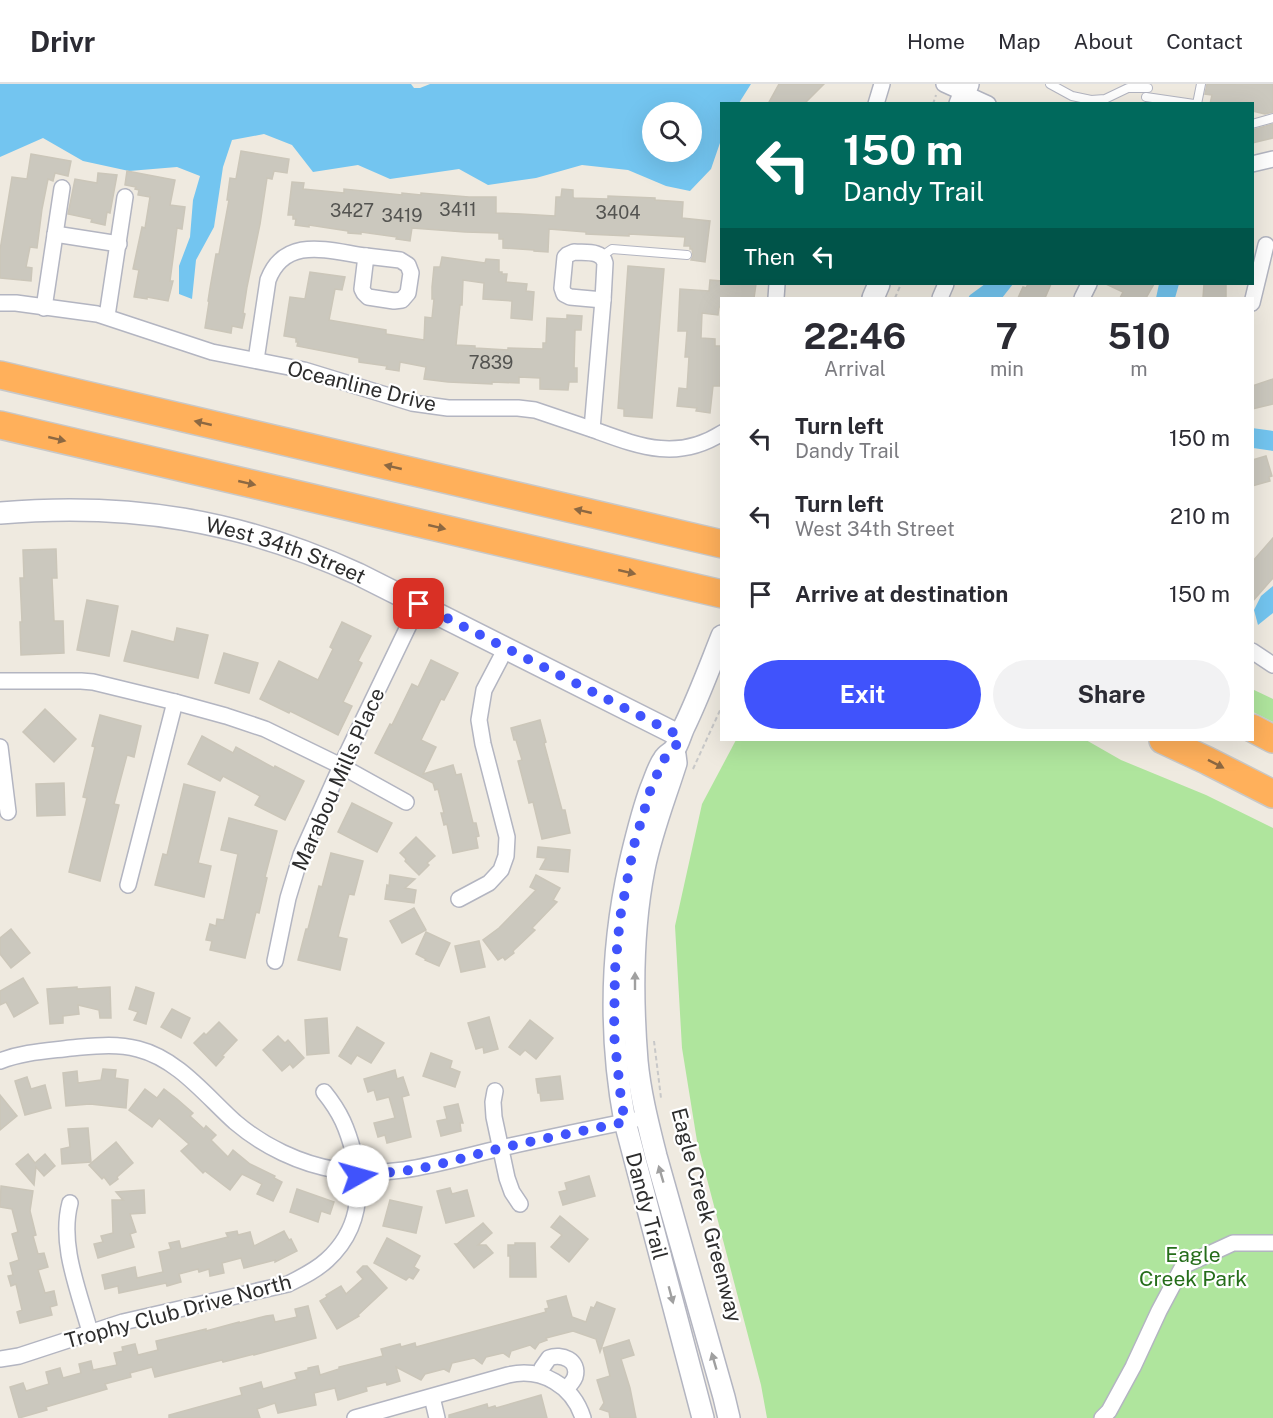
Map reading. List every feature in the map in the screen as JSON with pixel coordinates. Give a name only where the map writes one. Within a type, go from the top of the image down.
[{"type":"highway","points":[[0,375],[720,544]]},
{"type":"highway","points":[[0,425],[720,594]]},
{"type":"highway","points":[[1254,729],[1273,739]]},
{"type":"highway","points":[[1165,741],[1208,760],[1273,794]]},
{"type":"main road","name":"West 34th Street","points":[[0,513],[39,509],[90,509],[140,513],[196,521],[252,534],[311,554],[352,571],[506,648],[677,743]]},
{"type":"main road","name":"Dandy Trail","points":[[704,1418],[625,1122],[617,1069],[614,1022],[615,970],[620,918],[632,855],[645,806],[664,759],[677,743],[694,706],[720,641]]},
{"type":"main road","name":"Dandy Trail","points":[[677,743],[676,763],[644,867],[640,896],[636,940],[637,1061],[646,1118],[729,1418]]},
{"type":"street","points":[[877,102],[882,84]]},
{"type":"street","points":[[944,84],[984,102]]},
{"type":"street","points":[[1254,164],[1273,159]]},
{"type":"street","points":[[44,308],[62,188]]},
{"type":"street","points":[[107,316],[125,197]]},
{"type":"street","points":[[55,234],[118,244]]},
{"type":"street","points":[[1253,297],[1264,245]]},
{"type":"street","points":[[256,360],[268,280],[281,259],[297,250],[309,249],[366,256]]},
{"type":"street","points":[[591,429],[603,300],[605,263],[599,254],[574,252],[567,255],[562,288],[564,294],[603,300]]},
{"type":"street","name":"Oceanline Drive","points":[[0,303],[16,303],[107,316],[204,350],[304,370],[412,403],[448,408],[535,410],[648,448],[689,447],[720,434]]},
{"type":"street","name":"Marabou Mills Place","points":[[275,961],[288,898],[301,855],[340,766],[419,604]]},
{"type":"street","points":[[459,898],[489,884],[501,870],[506,856],[507,837],[483,744],[480,708],[484,690],[506,648]]},
{"type":"street","points":[[1254,652],[1273,665]]},
{"type":"street","points":[[0,681],[81,681],[176,702],[226,716],[265,729],[406,802]]},
{"type":"street","points":[[128,885],[176,702]]},
{"type":"street","points":[[0,747],[8,812]]},
{"type":"street","points":[[0,1061],[27,1053],[101,1045],[124,1046],[141,1050],[168,1062],[237,1123],[260,1140],[304,1162],[335,1170],[373,1173],[410,1170],[501,1148],[646,1118]]},
{"type":"street","points":[[495,1091],[494,1111],[501,1148],[509,1184],[520,1204]]},
{"type":"street","name":"Trophy Club Drive North","points":[[0,1359],[19,1356],[123,1322],[288,1284],[306,1276],[329,1258],[337,1250],[349,1230],[355,1214],[359,1191],[358,1172],[349,1134],[335,1105],[324,1092]]},
{"type":"street","points":[[70,1203],[66,1224],[67,1244],[90,1332]]},
{"type":"street","points":[[1102,1418],[1109,1411],[1133,1366],[1183,1266],[1233,1243],[1273,1243]]},
{"type":"street","points":[[547,1377],[542,1368],[549,1358],[560,1355],[567,1358],[572,1363],[575,1374],[566,1389]]},
{"type":"street","points":[[355,1418],[516,1373],[547,1377],[561,1385],[577,1404],[583,1418]]},
{"type":"street","points":[[432,1397],[437,1418]]},
{"type":"lane","points":[[1050,84],[1072,96],[1091,100],[1105,99],[1128,88],[1148,86],[1145,100],[1170,102]]},
{"type":"lane","points":[[1196,102],[1201,84]]},
{"type":"lane","points":[[1254,123],[1273,118]]},
{"type":"lane","points":[[602,256],[612,249],[687,255]]},
{"type":"path","points":[[693,769],[720,710]]},
{"type":"path","name":"Eagle Creek Greenway","points":[[653,1034],[661,1099]]},
{"type":"green space","points":[[1254,690],[1273,699],[1273,722],[1254,712]]},
{"type":"green space","name":"Eagle Creek Park","points":[[735,741],[1088,741],[1121,760],[1206,795],[1273,828],[1273,1418],[767,1418],[761,1385],[697,1141],[682,1048],[675,926],[702,804]]},
{"type":"water","points":[[0,84],[411,84],[414,88],[420,88],[430,84],[751,84],[740,102],[720,102],[720,143],[711,169],[690,191],[666,186],[628,170],[582,165],[536,178],[488,185],[459,169],[390,179],[358,165],[313,172],[292,145],[264,134],[232,140],[223,167],[214,227],[196,260],[192,299],[179,294],[179,266],[190,237],[193,200],[200,176],[177,167],[129,171],[83,161],[43,138],[0,157]]},
{"type":"water","points":[[984,285],[1012,285],[1003,297],[969,297]]},
{"type":"water","points":[[1159,285],[1179,285],[1175,297],[1156,297]]},
{"type":"water","points":[[1254,428],[1273,431],[1273,451],[1254,448]]},
{"type":"water","points":[[1273,586],[1273,613],[1258,625],[1254,610],[1261,596]]},
{"type":"building","points":[[779,84],[824,84],[806,102],[769,102]]},
{"type":"building","points":[[1207,84],[1273,84],[1273,112],[1265,114],[1254,111],[1254,102],[1210,102],[1212,95],[1205,94]]},
{"type":"building","points":[[1273,124],[1273,138],[1254,143],[1254,129]]},
{"type":"building","points":[[241,151],[289,159],[287,173],[274,171],[272,179],[267,178],[247,287],[242,328],[232,326],[231,333],[205,328],[216,254],[219,254],[229,200],[227,200],[230,178],[236,179]]},
{"type":"building","points":[[31,154],[71,161],[68,176],[55,173],[53,181],[48,179],[37,248],[30,247],[26,267],[32,268],[31,281],[0,278],[0,250],[12,177],[27,179]]},
{"type":"building","points":[[127,171],[175,180],[170,205],[185,207],[182,229],[177,228],[170,281],[173,281],[168,301],[134,297],[139,270],[133,269],[142,227],[145,228],[150,197],[138,195],[139,190],[135,189],[136,187],[125,185]]},
{"type":"building","points":[[98,173],[117,175],[110,213],[107,212],[105,225],[91,222],[92,219],[68,214],[75,179],[97,183]]},
{"type":"building","points":[[292,182],[304,183],[303,189],[344,193],[344,189],[402,195],[402,193],[421,195],[421,193],[496,197],[496,213],[555,216],[556,197],[561,197],[562,189],[573,190],[574,198],[608,199],[608,196],[683,202],[682,218],[710,221],[705,262],[691,260],[692,249],[690,246],[684,246],[685,237],[586,234],[586,232],[549,229],[548,252],[503,248],[503,239],[499,239],[499,233],[412,228],[410,241],[396,239],[397,237],[295,225],[296,219],[293,219],[293,215],[288,215]]},
{"type":"building","points":[[442,257],[485,263],[486,259],[499,260],[499,272],[507,274],[506,282],[527,284],[526,291],[534,292],[532,320],[511,318],[512,301],[483,299],[484,283],[463,280],[456,345],[508,350],[508,348],[543,349],[543,343],[546,343],[547,318],[567,319],[567,315],[582,316],[581,330],[575,330],[574,368],[577,368],[577,382],[569,382],[568,390],[540,389],[540,378],[519,377],[519,383],[492,382],[492,384],[424,379],[426,367],[400,362],[399,371],[386,369],[387,366],[359,362],[359,358],[297,346],[296,338],[284,336],[290,297],[305,299],[310,272],[345,277],[342,290],[335,289],[329,320],[386,330],[386,334],[424,340],[425,317],[432,318],[434,267],[440,267]]},
{"type":"building","points":[[628,266],[664,269],[652,418],[624,416],[624,409],[618,408]]},
{"type":"building","points":[[710,280],[720,281],[720,285],[756,285],[754,297],[720,297],[718,315],[702,313],[701,338],[715,339],[715,346],[720,346],[720,386],[713,386],[710,413],[696,411],[697,408],[677,406],[679,388],[687,389],[689,357],[685,357],[687,331],[678,331],[680,289],[709,291]]},
{"type":"building","points":[[1028,285],[1051,285],[1045,297],[1018,297],[1023,287],[1026,288]]},
{"type":"building","points":[[1108,285],[1153,285],[1147,297],[1120,297],[1123,292]]},
{"type":"building","points":[[1204,285],[1226,285],[1226,297],[1203,297]]},
{"type":"building","points":[[1273,379],[1273,404],[1254,409],[1254,385]]},
{"type":"building","points":[[1266,456],[1272,476],[1269,477],[1270,481],[1254,485],[1254,459]]},
{"type":"building","points":[[1273,538],[1273,578],[1254,600],[1254,560]]},
{"type":"building","points":[[56,549],[57,578],[52,578],[54,621],[63,621],[64,653],[21,655],[20,578],[24,578],[23,550]]},
{"type":"building","points":[[87,600],[118,606],[109,656],[77,650]]},
{"type":"building","points":[[342,622],[371,636],[358,661],[362,663],[343,702],[352,706],[338,735],[260,699],[279,661],[318,680],[333,649],[330,647]]},
{"type":"building","points":[[177,628],[208,635],[198,678],[124,661],[132,631],[174,642]]},
{"type":"building","points":[[224,653],[258,663],[249,693],[215,683]]},
{"type":"building","points":[[431,660],[458,673],[444,700],[441,699],[421,740],[436,747],[423,774],[453,765],[456,775],[461,774],[473,823],[476,823],[479,836],[476,837],[478,848],[453,853],[447,824],[444,825],[441,813],[444,813],[438,789],[435,790],[433,783],[375,753],[412,684],[418,687]]},
{"type":"building","points":[[45,709],[76,739],[54,762],[23,732]]},
{"type":"building","points":[[100,715],[141,726],[134,757],[127,755],[114,804],[119,805],[100,881],[69,872],[87,798],[83,797]]},
{"type":"building","points":[[540,720],[546,742],[544,743],[570,833],[542,839],[533,802],[529,803],[518,761],[522,760],[511,728]]},
{"type":"building","points":[[202,736],[233,753],[236,747],[304,781],[285,820],[255,805],[260,796],[223,776],[220,781],[188,764]]},
{"type":"building","points":[[64,783],[65,815],[37,816],[36,784]]},
{"type":"building","points":[[184,784],[215,792],[198,863],[211,866],[204,897],[155,885],[163,854],[167,855]]},
{"type":"building","points":[[352,803],[392,823],[377,852],[338,832]]},
{"type":"building","points":[[229,818],[277,831],[265,877],[267,878],[259,913],[256,912],[245,958],[210,950],[212,941],[206,940],[210,924],[216,926],[217,919],[224,920],[238,854],[221,850]]},
{"type":"building","points":[[416,837],[435,856],[419,875],[400,853]]},
{"type":"building","points":[[538,847],[570,850],[568,872],[540,869],[546,858],[537,857]]},
{"type":"building","points":[[331,853],[363,861],[354,895],[349,894],[338,937],[347,939],[340,970],[298,960]]},
{"type":"building","points":[[390,875],[415,879],[405,888],[416,890],[414,903],[385,899]]},
{"type":"building","points":[[536,875],[560,888],[553,900],[557,902],[532,928],[535,930],[513,951],[514,953],[505,960],[503,957],[498,960],[483,940],[499,928],[536,890],[530,887]]},
{"type":"building","points":[[414,908],[426,930],[402,943],[390,921]]},
{"type":"building","points":[[11,929],[30,953],[11,968],[0,954],[0,938]]},
{"type":"building","points":[[426,932],[450,943],[439,966],[416,954]]},
{"type":"building","points":[[479,941],[485,967],[461,972],[455,946]]},
{"type":"building","points":[[23,978],[38,1003],[14,1017],[6,1002],[0,1005],[0,991]]},
{"type":"building","points":[[77,987],[77,989],[110,987],[111,1018],[100,1018],[99,1010],[78,1005],[79,1014],[63,1016],[63,1023],[50,1024],[47,989]]},
{"type":"building","points":[[136,987],[154,993],[146,1024],[134,1020],[138,1012],[129,1009]]},
{"type":"building","points":[[172,1009],[190,1018],[181,1038],[161,1027]]},
{"type":"building","points":[[489,1017],[498,1049],[484,1053],[483,1047],[476,1049],[468,1023]]},
{"type":"building","points":[[327,1018],[329,1053],[307,1055],[305,1020]]},
{"type":"building","points":[[530,1020],[553,1038],[536,1059],[525,1050],[520,1055],[509,1047]]},
{"type":"building","points":[[219,1022],[237,1040],[216,1066],[194,1043]]},
{"type":"building","points":[[357,1027],[384,1043],[371,1063],[357,1055],[351,1064],[339,1056]]},
{"type":"building","points":[[278,1036],[285,1043],[288,1040],[304,1058],[293,1068],[290,1064],[282,1071],[263,1050]]},
{"type":"building","points":[[431,1053],[452,1061],[450,1068],[460,1072],[455,1087],[423,1076]]},
{"type":"building","points":[[103,1069],[116,1070],[115,1078],[128,1080],[126,1108],[90,1104],[66,1106],[63,1073],[77,1071],[78,1083],[101,1080]]},
{"type":"building","points":[[395,1070],[397,1079],[403,1077],[409,1095],[402,1097],[411,1137],[387,1143],[385,1135],[378,1137],[374,1123],[395,1118],[389,1097],[377,1100],[374,1090],[368,1092],[364,1079]]},
{"type":"building","points":[[560,1076],[563,1099],[541,1101],[536,1079]]},
{"type":"building","points":[[27,1077],[31,1089],[45,1085],[51,1108],[25,1115],[15,1081]]},
{"type":"building","points":[[145,1089],[157,1098],[164,1089],[193,1113],[190,1116],[204,1129],[206,1126],[216,1135],[211,1140],[228,1157],[233,1150],[250,1164],[282,1182],[273,1201],[257,1194],[262,1184],[242,1174],[230,1190],[205,1171],[203,1173],[181,1151],[189,1144],[159,1118],[152,1127],[129,1110]]},
{"type":"building","points":[[0,1095],[17,1116],[0,1130]]},
{"type":"building","points":[[458,1104],[463,1123],[460,1123],[461,1131],[441,1136],[437,1121],[447,1119],[444,1107]]},
{"type":"building","points":[[88,1128],[91,1162],[62,1164],[61,1149],[70,1147],[68,1129]]},
{"type":"building","points":[[116,1142],[133,1163],[110,1185],[89,1165]]},
{"type":"building","points":[[28,1154],[35,1163],[45,1154],[55,1166],[44,1176],[36,1167],[34,1185],[16,1164]]},
{"type":"building","points":[[589,1176],[595,1196],[563,1205],[559,1192],[567,1190],[565,1183]]},
{"type":"building","points":[[1,1186],[33,1191],[30,1211],[36,1235],[33,1236],[38,1254],[44,1253],[48,1267],[38,1270],[45,1293],[54,1291],[57,1305],[50,1307],[52,1315],[20,1323],[17,1312],[22,1310],[16,1284],[11,1286],[8,1276],[13,1275],[10,1263],[19,1260],[12,1234],[18,1232],[12,1209],[0,1207]]},
{"type":"building","points":[[450,1188],[452,1194],[467,1190],[474,1216],[446,1223],[437,1191]]},
{"type":"building","points":[[297,1189],[334,1202],[330,1214],[321,1211],[318,1222],[290,1212]]},
{"type":"building","points":[[144,1190],[145,1213],[130,1214],[136,1232],[130,1234],[134,1247],[98,1258],[94,1244],[103,1242],[101,1236],[113,1233],[112,1200],[123,1200],[116,1192]]},
{"type":"building","points":[[390,1200],[422,1207],[416,1233],[383,1226]]},
{"type":"building","points":[[560,1216],[588,1239],[569,1262],[551,1247],[562,1235],[551,1227]]},
{"type":"building","points":[[483,1223],[492,1233],[478,1245],[486,1245],[493,1253],[474,1268],[455,1244]]},
{"type":"building","points":[[237,1231],[238,1235],[250,1232],[254,1246],[284,1231],[297,1251],[275,1262],[275,1260],[244,1268],[241,1258],[222,1263],[224,1273],[210,1276],[209,1269],[199,1272],[198,1269],[179,1274],[181,1282],[167,1286],[166,1283],[119,1293],[118,1286],[105,1289],[102,1275],[135,1267],[137,1278],[163,1272],[159,1252],[171,1249],[169,1243],[179,1241],[181,1249],[228,1237],[226,1233]]},
{"type":"building","points":[[387,1238],[420,1256],[414,1267],[419,1270],[413,1279],[409,1277],[406,1280],[374,1263]]},
{"type":"building","points":[[515,1243],[535,1243],[536,1277],[510,1277],[508,1245],[515,1245]]},
{"type":"building","points":[[363,1266],[367,1266],[387,1288],[359,1316],[337,1329],[320,1301],[341,1286],[346,1294],[363,1279],[357,1272]]},
{"type":"building","points":[[566,1296],[572,1317],[586,1322],[591,1307],[594,1308],[597,1302],[615,1309],[600,1352],[596,1339],[573,1331],[546,1338],[547,1340],[539,1343],[535,1349],[530,1345],[511,1351],[509,1357],[503,1353],[486,1357],[482,1364],[474,1358],[452,1363],[449,1372],[444,1369],[425,1374],[421,1380],[396,1367],[400,1381],[366,1387],[367,1391],[338,1400],[335,1388],[314,1393],[316,1405],[278,1413],[275,1403],[257,1409],[260,1418],[169,1418],[169,1415],[242,1395],[240,1388],[261,1382],[263,1389],[297,1379],[295,1373],[308,1370],[308,1368],[318,1366],[320,1375],[339,1369],[339,1367],[383,1356],[381,1349],[415,1343],[416,1347],[546,1312],[545,1309],[549,1308],[547,1301]]},
{"type":"building","points":[[308,1306],[316,1338],[254,1355],[223,1362],[222,1360],[155,1377],[152,1367],[130,1373],[131,1377],[105,1384],[107,1389],[46,1407],[47,1410],[19,1418],[10,1387],[23,1383],[26,1391],[49,1384],[46,1372],[60,1368],[63,1378],[81,1373],[79,1364],[91,1361],[93,1370],[117,1365],[114,1353],[123,1351],[122,1347],[135,1344],[138,1355],[158,1350],[156,1341],[266,1316],[273,1315],[275,1322],[297,1317],[295,1309]]},
{"type":"building","points":[[629,1340],[634,1355],[621,1359],[636,1418],[610,1418],[609,1412],[600,1409],[604,1403],[597,1380],[610,1376],[603,1348]]},
{"type":"building","points":[[541,1395],[547,1418],[449,1418],[449,1415],[487,1404],[488,1408],[495,1406],[496,1408]]},
{"type":"route","points":[[358,1176],[358,1172],[410,1170],[625,1122],[614,1034],[615,970],[620,918],[642,815],[664,759],[674,750],[680,736],[419,604]]}]
